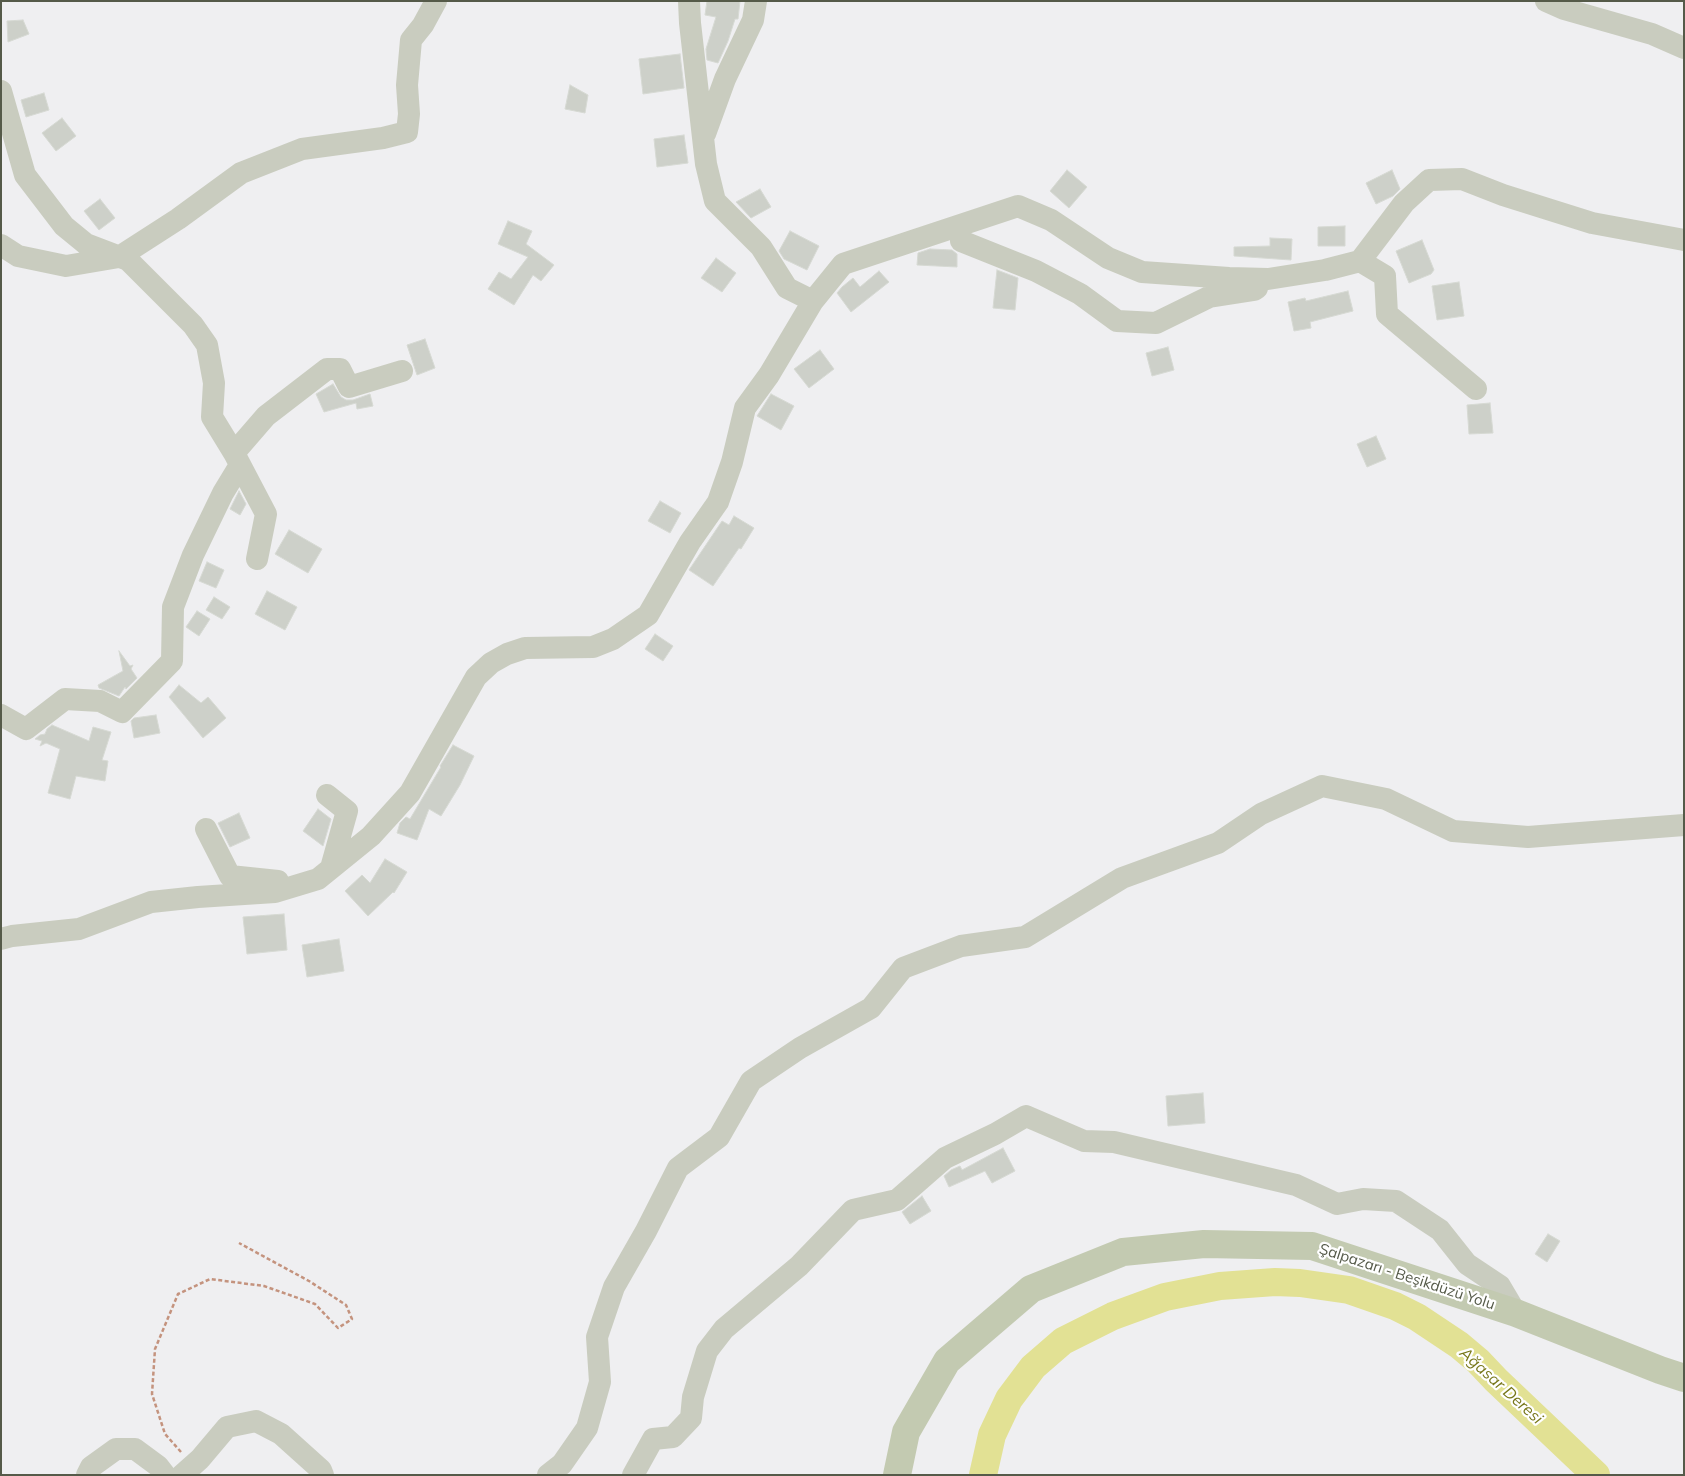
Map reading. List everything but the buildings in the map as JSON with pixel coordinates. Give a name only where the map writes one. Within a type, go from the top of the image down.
[{"type":"main road","name":"Şalpazarı - Beşikdüzü Yolu","points":[[897,1475],[906,1432],[947,1361],[1031,1289],[1123,1252],[1204,1244],[1312,1246],[1516,1313],[1684,1378]]},
{"type":"street","points":[[1,245],[18,256],[66,266],[119,257],[178,219],[241,173],[302,149],[383,138],[407,132],[407,85],[411,40],[423,25],[436,1]]},
{"type":"street","points":[[689,1],[706,164],[715,201],[761,247],[787,288],[812,301]]},
{"type":"street","points":[[703,140],[726,79],[753,20],[756,1]]},
{"type":"street","points":[[1546,1],[1564,9],[1652,34],[1684,48]]},
{"type":"street","points":[[1,90],[25,175],[64,226],[86,244],[128,260],[186,318],[207,345],[214,383],[212,417],[266,514],[257,559]]},
{"type":"street","points":[[1,939],[12,936],[79,929],[151,902],[275,892],[318,879],[371,836],[410,793],[476,677],[491,663],[507,654],[525,648],[593,647],[613,639],[648,615],[690,542],[718,502],[732,462],[745,408],[769,375],[812,301],[843,264],[1018,206],[1051,220],[1108,258],[1142,272],[1268,279],[1325,270],[1360,260],[1404,203],[1429,180],[1462,179],[1592,224],[1684,240]]},
{"type":"street","points":[[961,240],[1036,271],[1080,294],[1118,321],[1156,323],[1209,297],[1254,290],[1268,279]]},
{"type":"street","points":[[1360,260],[1385,276],[1387,314],[1476,389]]},
{"type":"street","points":[[1,715],[26,729],[65,700],[100,701],[122,712],[172,661],[173,607],[193,555],[237,459],[266,416],[327,369],[340,369],[349,387],[402,371]]},
{"type":"street","points":[[548,1475],[562,1464],[586,1428],[600,1382],[596,1337],[614,1287],[646,1231],[678,1168],[719,1137],[751,1082],[800,1048],[871,1008],[903,968],[961,946],[1025,937],[1122,878],[1218,843],[1261,814],[1322,786],[1386,799],[1453,831],[1528,837],[1684,825]]},
{"type":"street","points":[[327,795],[348,811],[331,868]]},
{"type":"street","points":[[206,829],[230,876],[301,884]]},
{"type":"street","points":[[633,1475],[653,1439],[673,1437],[691,1418],[693,1396],[707,1351],[724,1329],[799,1266],[853,1210],[897,1200],[945,1158],[995,1134],[1026,1116],[1084,1141],[1114,1142],[1296,1185],[1337,1204],[1363,1199],[1396,1201],[1440,1230],[1467,1264],[1500,1286],[1516,1313]]},
{"type":"street","points":[[190,1468],[227,1427],[256,1421],[281,1434],[323,1475]]},
{"type":"street","points":[[87,1475],[91,1467],[116,1449],[135,1449],[158,1466],[165,1475]]},
{"type":"path","points":[[190,1468],[183,1454],[166,1434],[152,1394],[156,1349],[178,1294],[210,1279],[264,1286],[315,1304],[338,1328],[352,1319],[346,1305],[309,1281],[240,1243]]},
{"type":"waterway","name":"Ağasar Deresi","points":[[983,1475],[992,1435],[1009,1399],[1033,1367],[1063,1341],[1113,1316],[1165,1297],[1220,1286],[1275,1282],[1300,1283],[1349,1290],[1395,1306],[1417,1317],[1459,1345],[1478,1361],[1596,1475]]}]
